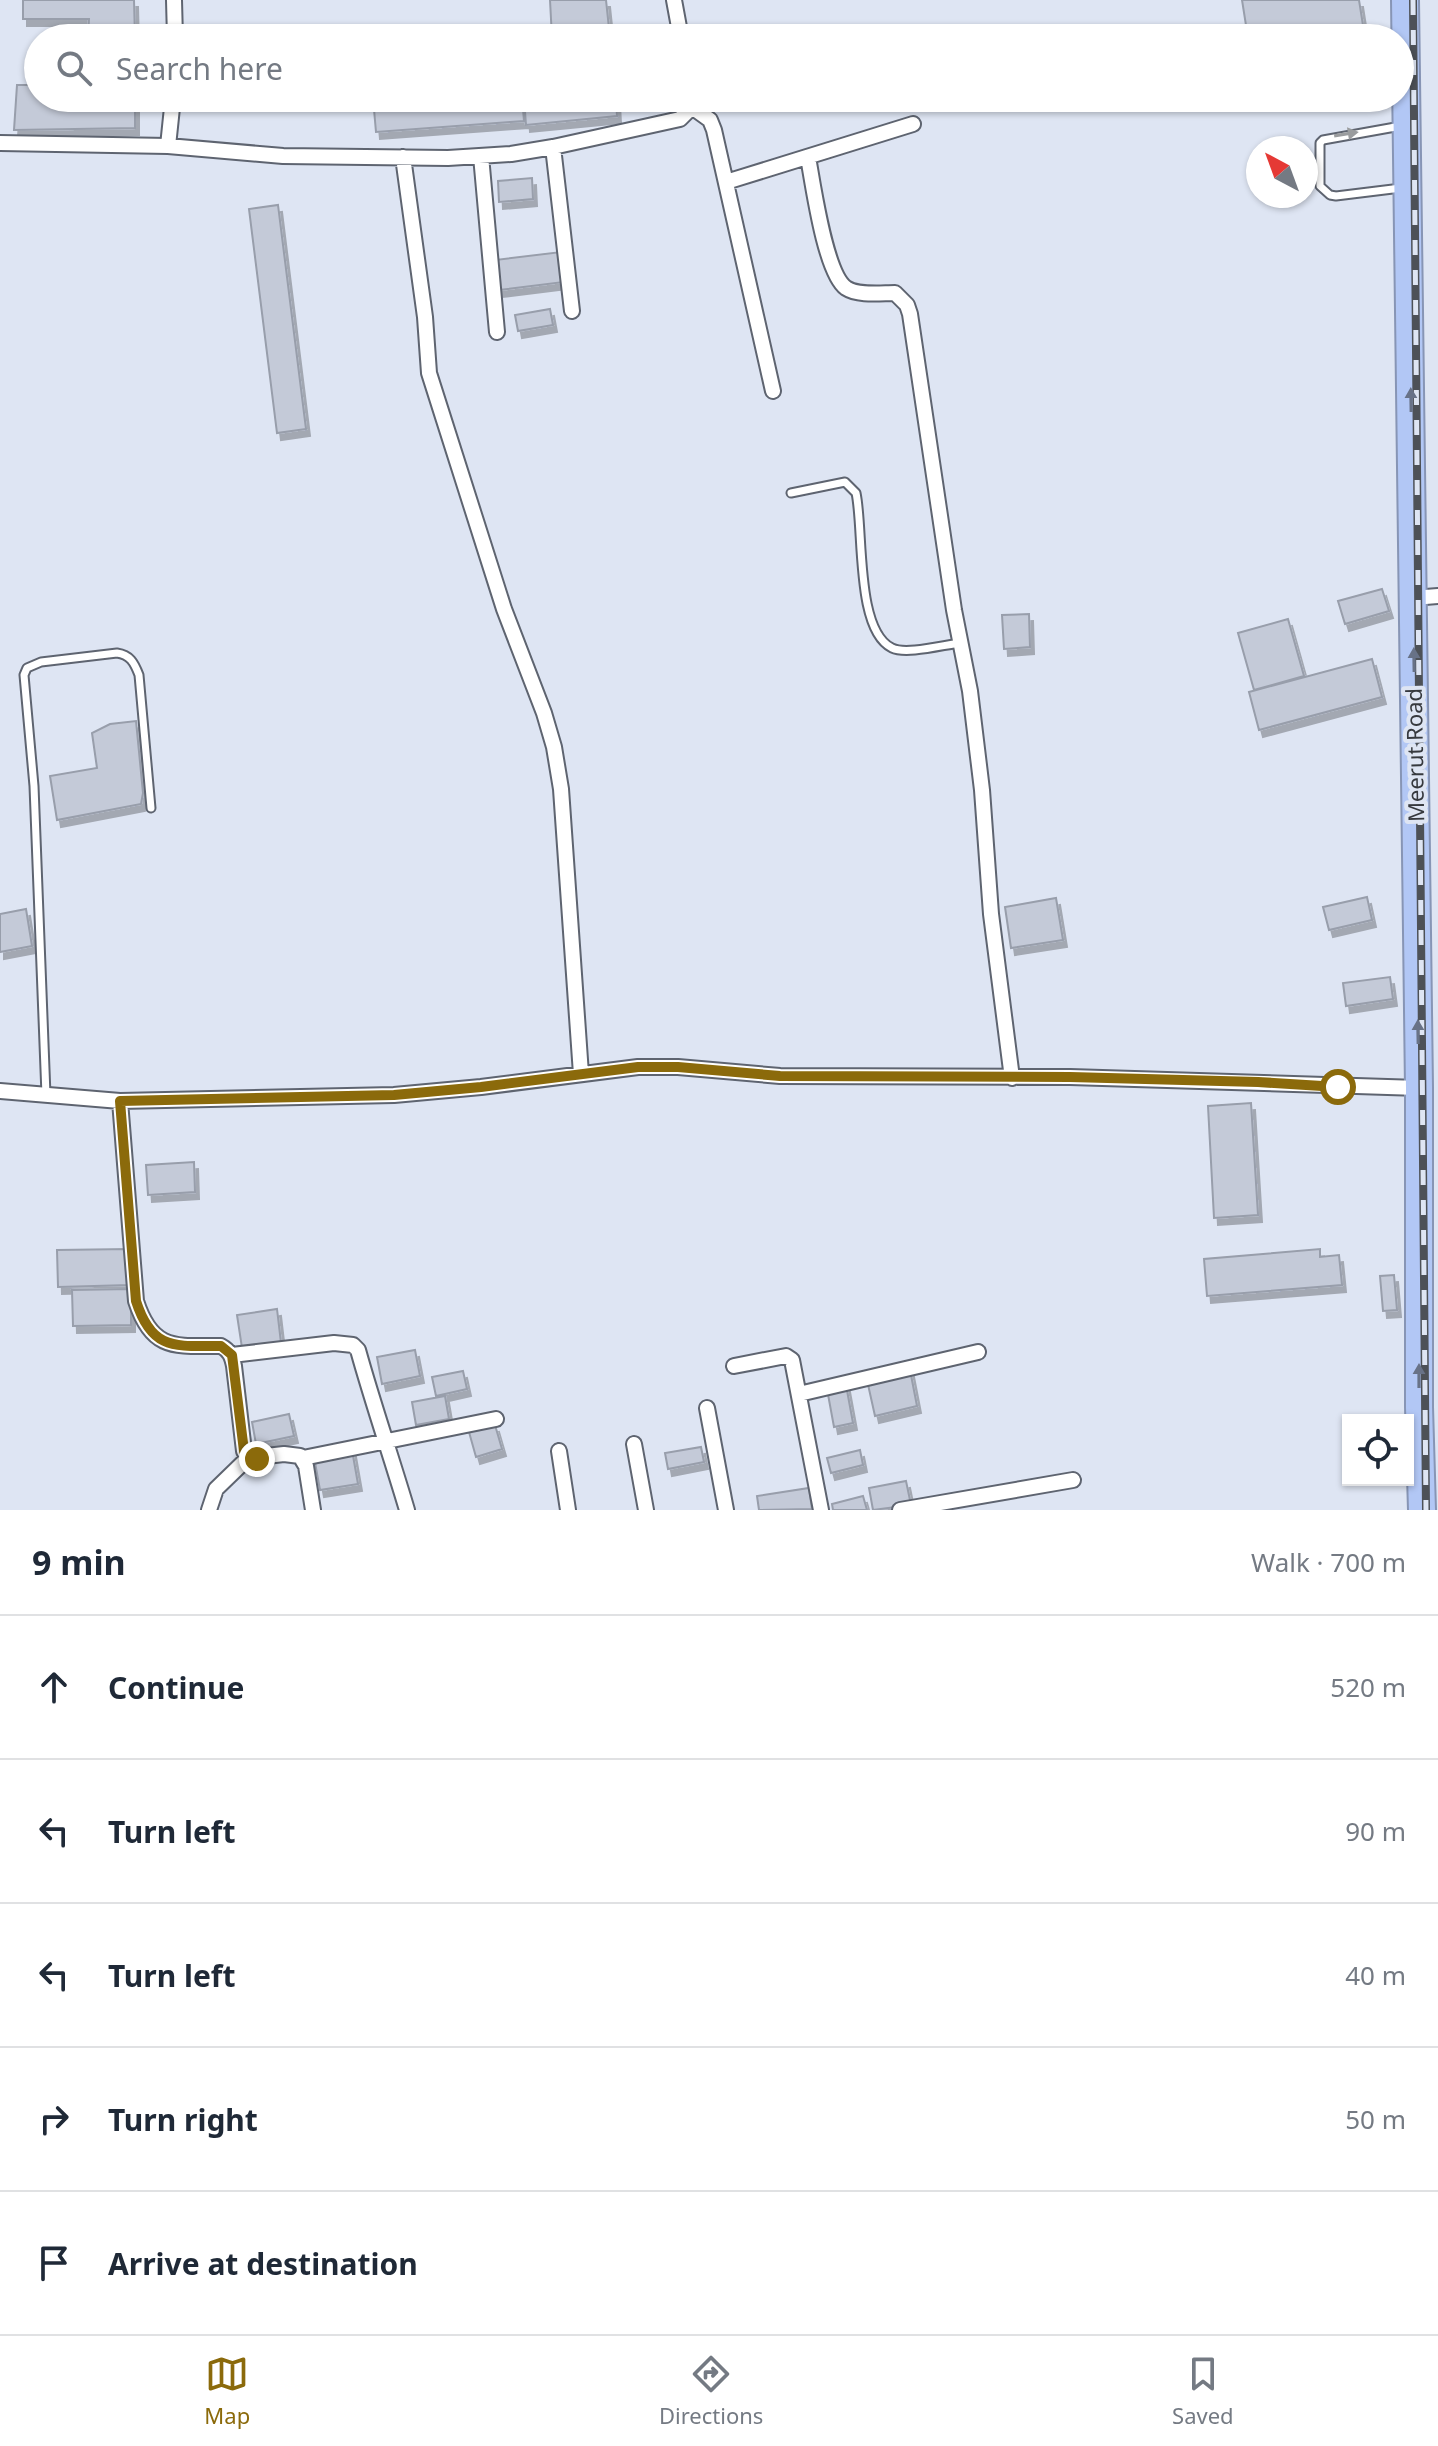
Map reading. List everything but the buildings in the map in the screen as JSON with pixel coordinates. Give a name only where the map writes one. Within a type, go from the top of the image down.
[{"type":"highway","name":"Meerut Road","points":[[1405,0],[1405,24]]},
{"type":"highway","name":"Meerut Road","points":[[1407,112],[1426,597],[1419,1088],[1422,1510]]},
{"type":"street","points":[[174,0],[175,24]]},
{"type":"street","points":[[674,0],[678,24]]},
{"type":"street","points":[[168,146],[172,112]]},
{"type":"street","points":[[0,143],[168,146],[283,156],[481,156],[553,147],[680,119],[685,112]]},
{"type":"street","points":[[702,112],[710,120],[714,130],[773,391]]},
{"type":"street","points":[[726,182],[913,124]]},
{"type":"street","points":[[553,147],[572,311]]},
{"type":"street","points":[[481,156],[497,332]]},
{"type":"street","points":[[403,157],[425,317],[429,373],[504,609],[554,747],[562,803],[581,1074]]},
{"type":"street","points":[[808,157],[833,272],[845,288],[853,291],[895,293],[901,297],[910,314],[970,691],[982,790],[991,914],[1012,1078]]},
{"type":"street","points":[[0,1091],[120,1101],[394,1095],[638,1067],[678,1067],[780,1076],[1258,1082],[1419,1088]]},
{"type":"street","points":[[120,1101],[136,1301],[142,1320],[162,1342],[175,1346],[221,1346],[232,1355],[244,1451],[248,1458]]},
{"type":"street","points":[[232,1355],[334,1343],[353,1345],[358,1350],[407,1510]]},
{"type":"street","points":[[799,1394],[978,1352]]},
{"type":"street","points":[[734,1366],[790,1358],[821,1510]]},
{"type":"street","points":[[707,1408],[726,1510]]},
{"type":"street","points":[[209,1510],[216,1489],[248,1458],[294,1453],[303,1458],[496,1419]]},
{"type":"street","points":[[634,1444],[646,1510]]},
{"type":"street","points":[[559,1451],[568,1510]]},
{"type":"street","points":[[303,1458],[313,1510]]},
{"type":"street","points":[[900,1510],[1073,1480]]},
{"type":"lane","points":[[1407,125],[1323,140],[1320,143],[1320,186],[1336,196],[1408,187]]},
{"type":"lane","points":[[791,493],[845,482],[856,493],[867,603],[871,622],[884,642],[894,649],[906,650],[960,643]]},
{"type":"lane","points":[[46,1095],[34,786],[24,675],[27,668],[41,662],[117,653],[126,654],[131,659],[139,675],[151,808]]},
{"type":"railway","points":[[1413,0],[1413,24]]},
{"type":"railway","points":[[1414,112],[1426,1510]]},
{"type":"route","points":[[257,1459],[248,1458],[244,1451],[232,1355],[221,1346],[175,1346],[162,1342],[142,1320],[136,1301],[120,1101],[394,1095],[638,1067],[678,1067],[780,1076],[931,1079],[1070,1077],[1338,1087]]}]
